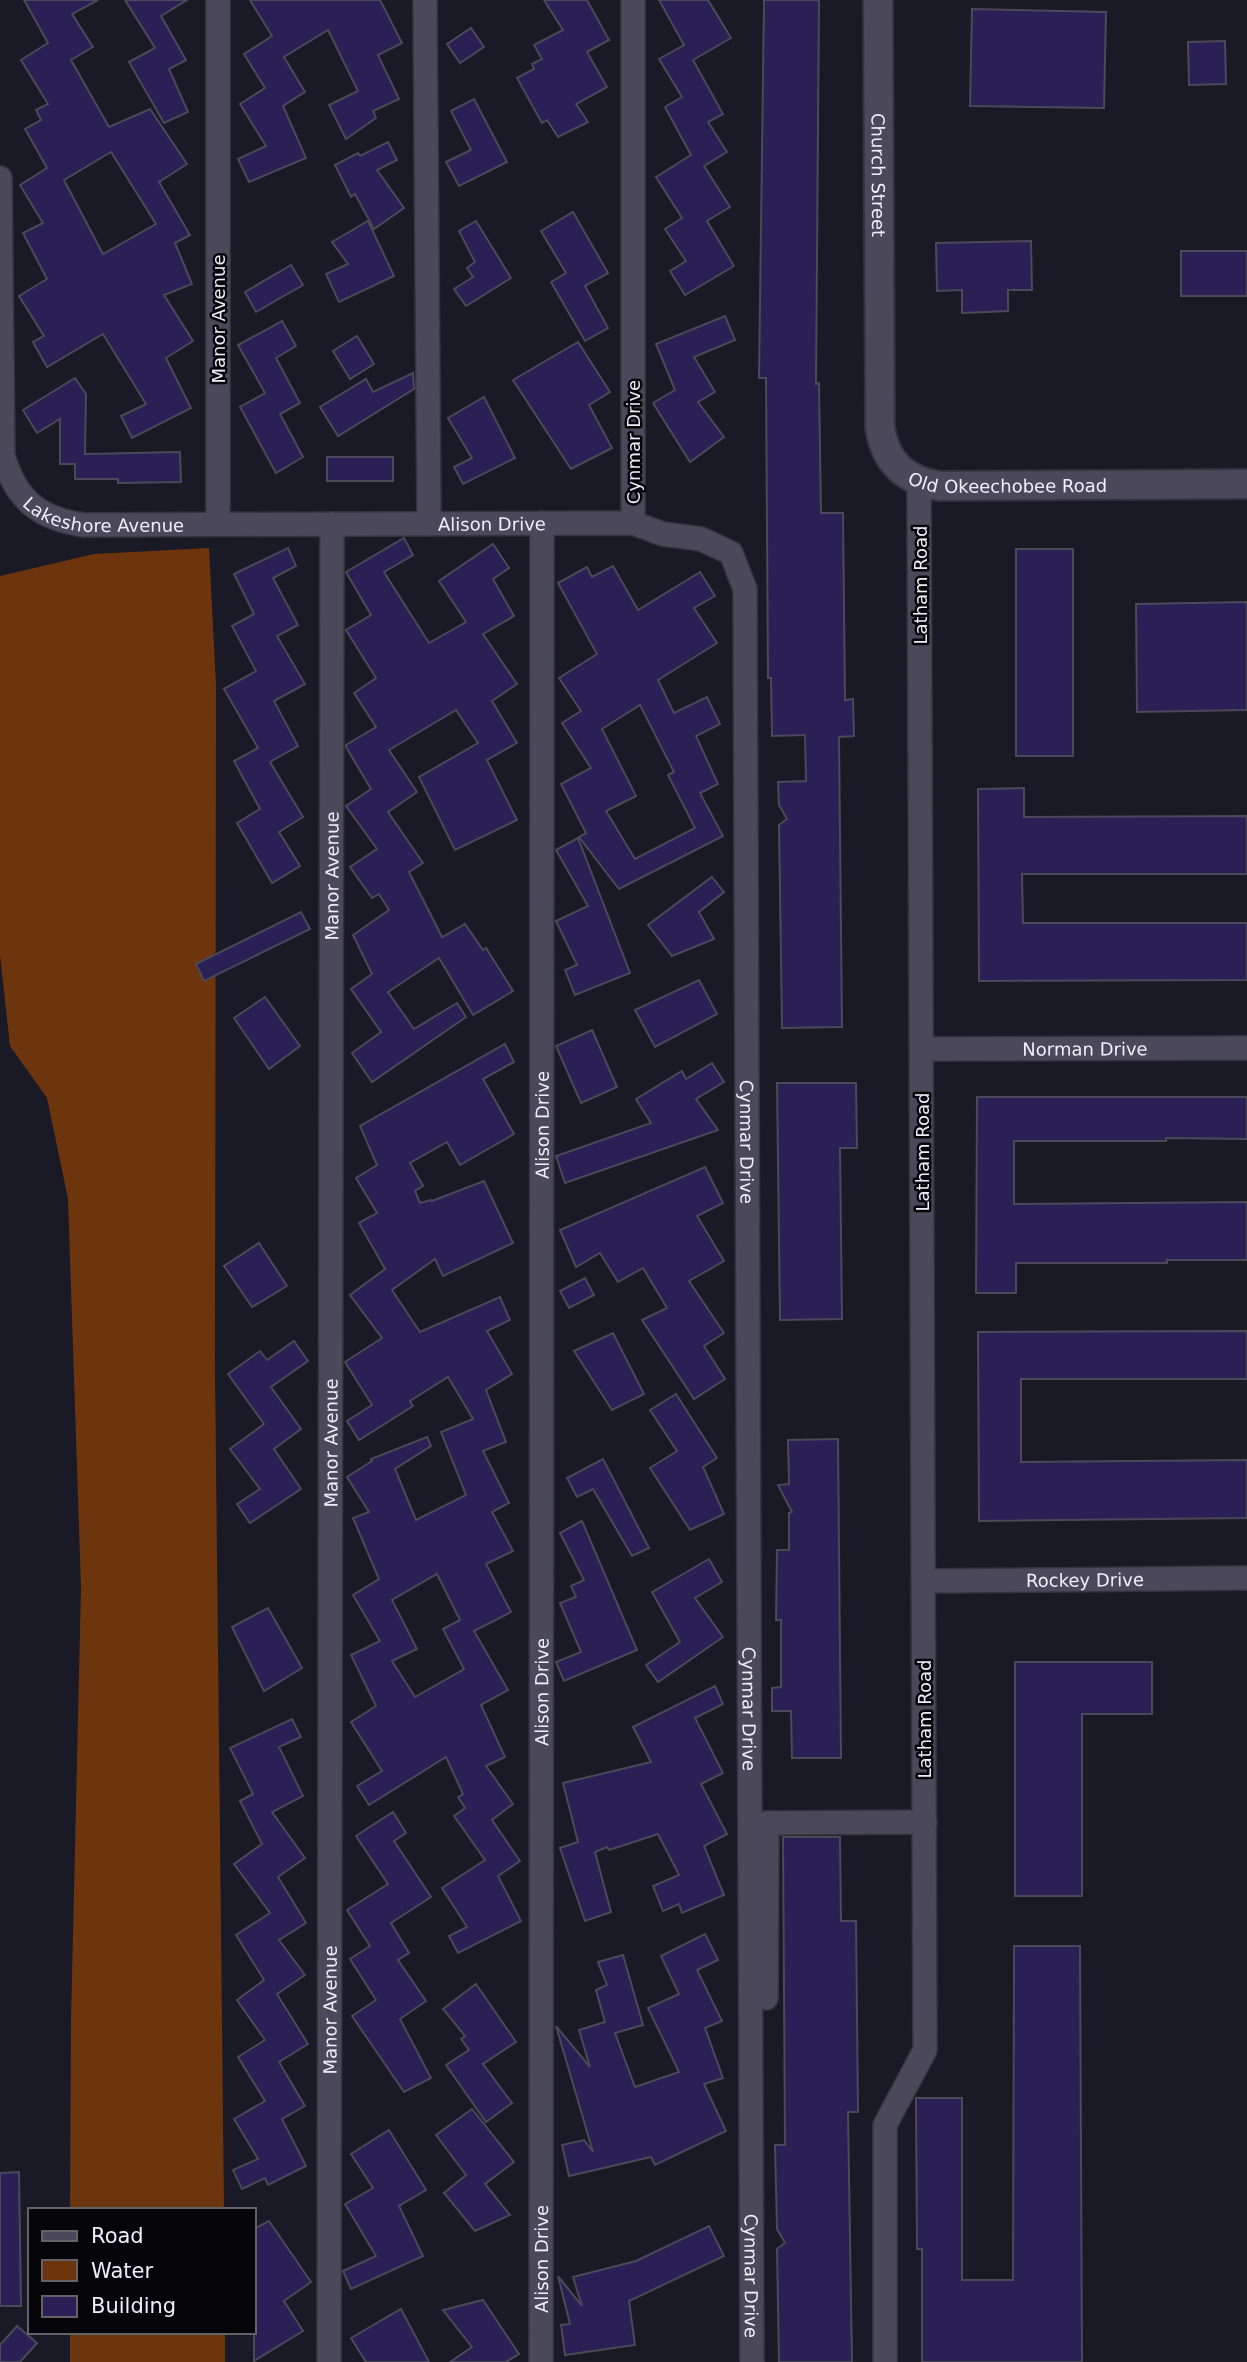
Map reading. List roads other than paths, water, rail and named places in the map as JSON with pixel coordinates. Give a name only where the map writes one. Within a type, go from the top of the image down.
[{"type":"street","name":"Manor Avenue","points":[[218,0],[218,524]]},
{"type":"street","name":"Alison Drive","points":[[425,0],[429,524],[542,523],[541,2362]]},
{"type":"street","name":"Cynmar Drive","points":[[633,0],[633,523],[663,534],[701,539],[731,552],[745,589],[752,2362]]},
{"type":"street","name":"Church Street","points":[[878,0],[880,349]]},
{"type":"street","name":"Lakeshore Avenue","points":[[0,178],[3,455],[8,474],[17,490],[30,505],[47,516],[65,522],[218,524]]},
{"type":"street","name":"Old Okeechobee Road","points":[[880,349],[880,427],[883,446],[891,462],[919,483],[939,486],[1247,484]]},
{"type":"street","name":"Latham Road","points":[[885,2362],[884,2125],[926,2050],[919,483]]},
{"type":"street","points":[[542,523],[633,523]]},
{"type":"street","points":[[218,524],[429,524]]},
{"type":"street","name":"Manor Avenue","points":[[329,2362],[332,524]]},
{"type":"street","name":"Norman Drive","points":[[922,1049],[1247,1048]]},
{"type":"street","name":"Rockey Drive","points":[[924,1581],[1247,1578]]},
{"type":"street","points":[[765,2362],[767,1823],[925,1822]]},
{"type":"water","points":[[209,548],[216,685],[215,1370],[224,2208],[70,2208],[71,2021],[81,1587],[68,1199],[47,1098],[10,1046],[0,955],[0,576],[94,554]]},
{"type":"water","points":[[70,2334],[225,2334],[225,2362],[70,2362]]}]
